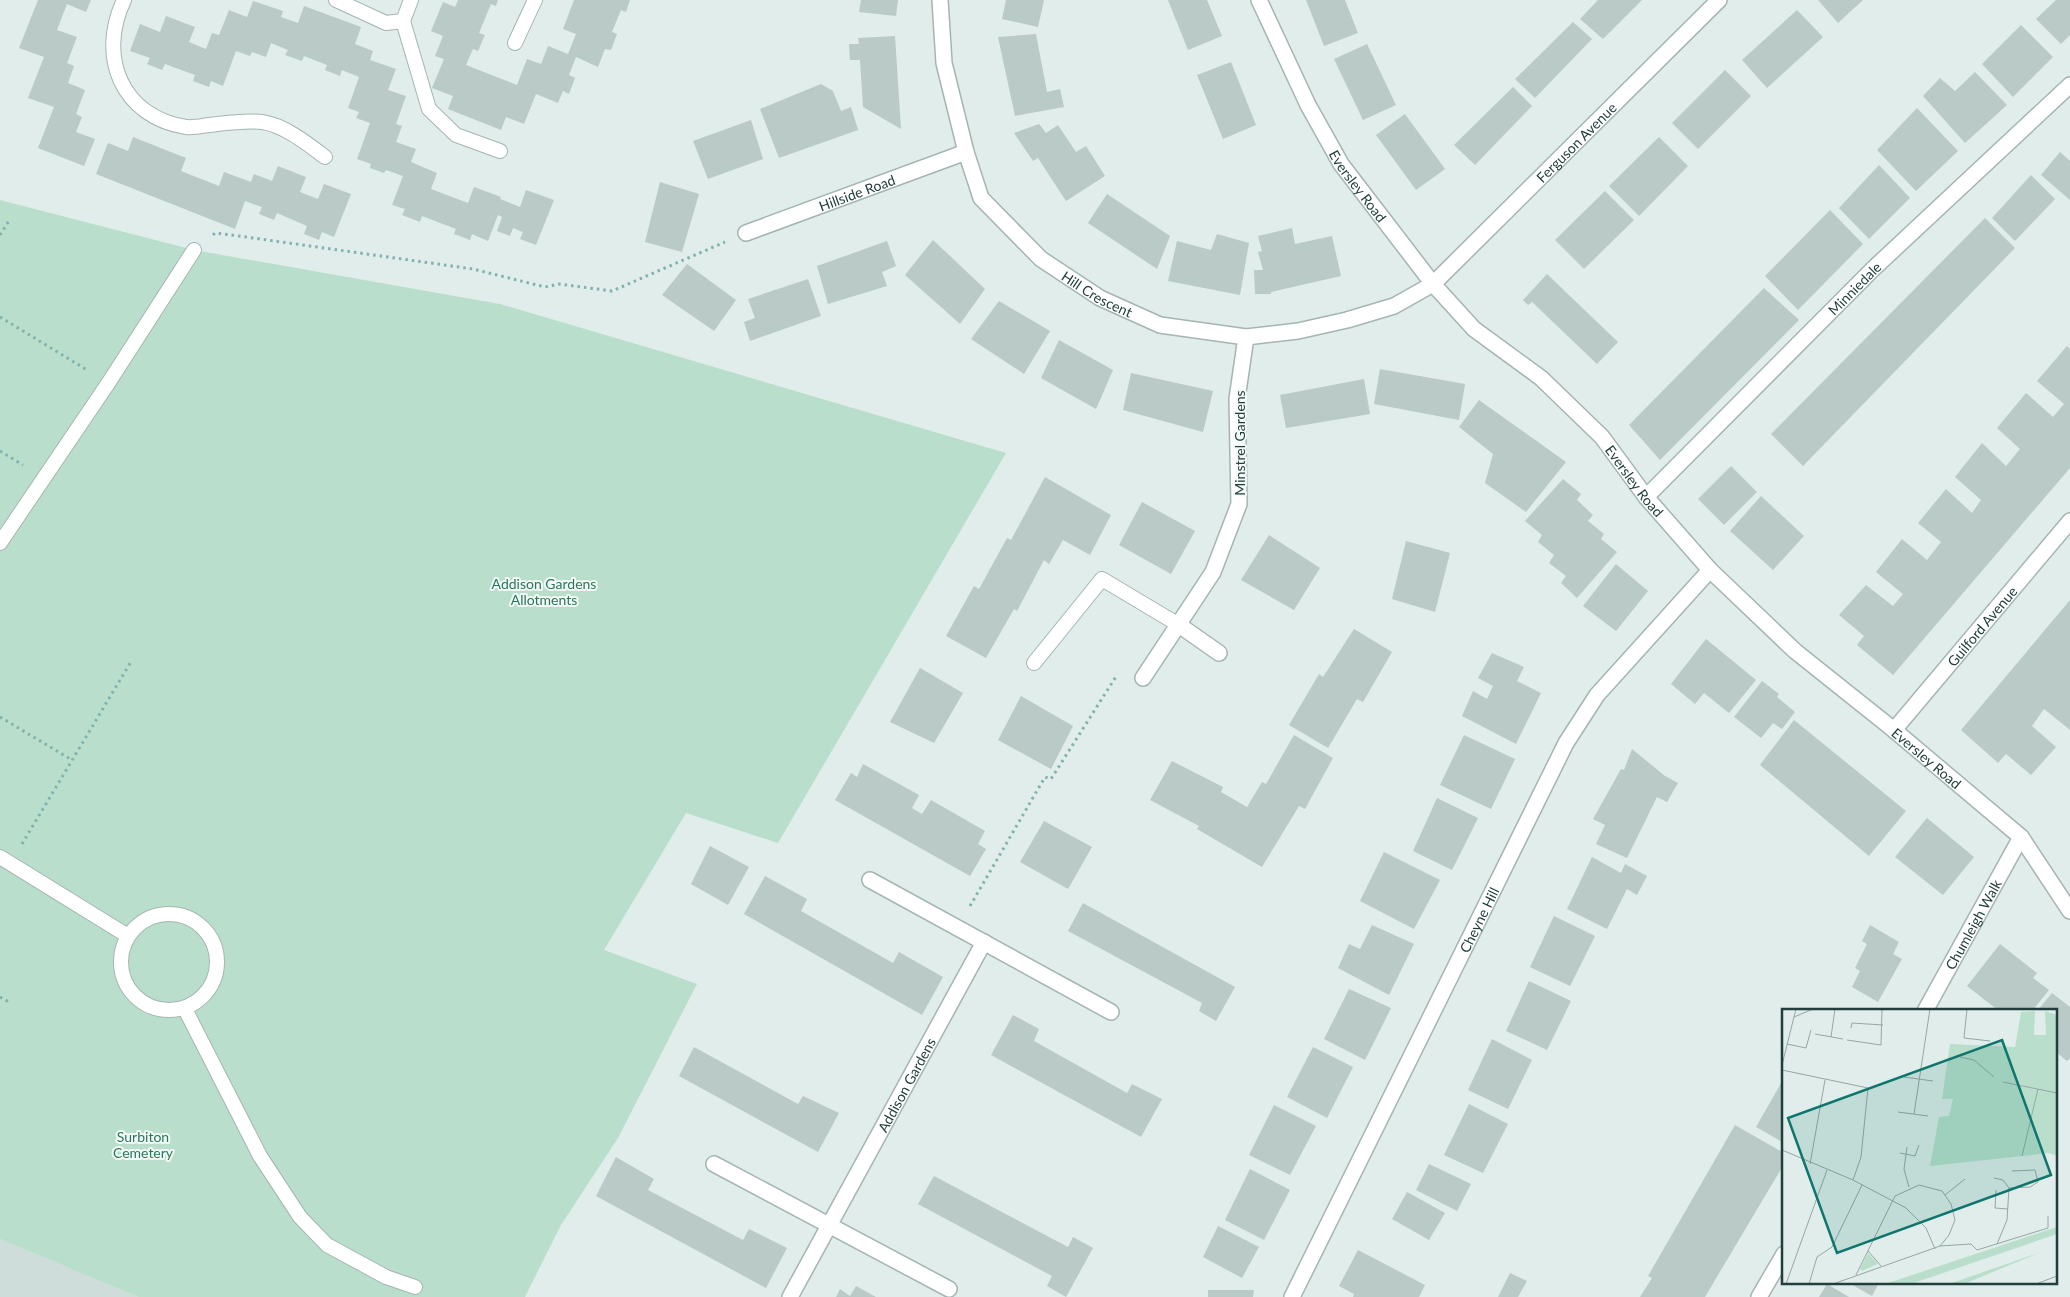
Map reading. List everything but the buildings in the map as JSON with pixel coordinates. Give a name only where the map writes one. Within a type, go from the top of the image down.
[{"type":"street","name":"Hill Crescent","points":[[940,0],[944,63],[966,152],[981,198],[1041,259],[1100,298],[1160,325],[1246,337],[1298,331],[1347,320],[1394,306],[1433,284]]},
{"type":"street","name":"Eversley Road","points":[[1259,0],[1308,105],[1341,164],[1433,284],[1474,329],[1541,378],[1602,437],[1646,497],[1710,570],[1795,651],[1894,730],[2021,838],[2070,911]]},
{"type":"street","name":"Ferguson Avenue","points":[[1433,284],[1719,0]]},
{"type":"street","name":"Minniedale","points":[[1646,497],[1873,269],[2070,86]]},
{"type":"street","name":"Hillside Road","points":[[746,233],[966,152]]},
{"type":"street","name":"Minstrel Gardens","points":[[1143,678],[1213,572],[1239,504],[1237,399],[1246,337]]},
{"type":"street","name":"Guilford Avenue","points":[[1894,730],[2070,521]]},
{"type":"street","name":"Cheyne Hill","points":[[1292,1297],[1566,743],[1596,696],[1710,570]]},
{"type":"street","points":[[1179,625],[1219,652]]},
{"type":"street","name":"Chumleigh Walk","points":[[1926,1009],[2021,838]]},
{"type":"street","points":[[870,880],[1112,1012]]},
{"type":"street","name":"Addison Gardens","points":[[790,1297],[984,942]]},
{"type":"street","points":[[714,1164],[948,1289]]},
{"type":"street","points":[[1758,1297],[1782,1257]]},
{"type":"lane","points":[[124,0],[113,35],[114,63],[126,94],[156,119],[188,127],[220,123],[263,122],[296,135],[325,157]]},
{"type":"lane","points":[[336,0],[386,23],[403,21]]},
{"type":"lane","points":[[411,0],[403,21],[429,109],[456,135],[500,151]]},
{"type":"lane","points":[[515,43],[535,0]]},
{"type":"lane","points":[[0,543],[194,250]]},
{"type":"lane","points":[[1034,663],[1102,579],[1179,625]]},
{"type":"lane","points":[[5,861],[128,936]]},
{"type":"lane","points":[[173,914],[188,918],[205,930],[216,949],[216,973],[204,995],[185,1009],[169,1010],[150,1007],[140,1002],[127,988],[122,977],[120,958],[123,944],[132,929],[149,918],[173,914]]},
{"type":"lane","points":[[185,1009],[260,1156],[300,1217],[327,1245],[386,1277],[415,1287]]},
{"type":"path","points":[[0,235],[10,219]]},
{"type":"path","points":[[194,250],[215,233],[473,269],[545,287],[559,284],[612,291],[746,233]]},
{"type":"path","points":[[0,317],[108,382]]},
{"type":"path","points":[[5,861],[72,760],[132,660]]},
{"type":"path","points":[[965,914],[1045,777],[1051,779],[1123,666],[1143,678]]},
{"type":"path","points":[[0,717],[72,760]]},
{"type":"path","points":[[0,997],[11,1003]]},
{"type":"shaded area","points":[[0,1239],[138,1297],[0,1297]]},
{"type":"green space","name":"Addison Gardens Allotments","points":[[0,200],[194,250],[500,304],[1006,453],[778,843],[686,813],[604,950],[697,984],[618,1138],[561,1225],[525,1297],[138,1297],[0,1239]]},
{"type":"park label","name":"Surbiton Cemetery","points":[[143,1144]]}]
